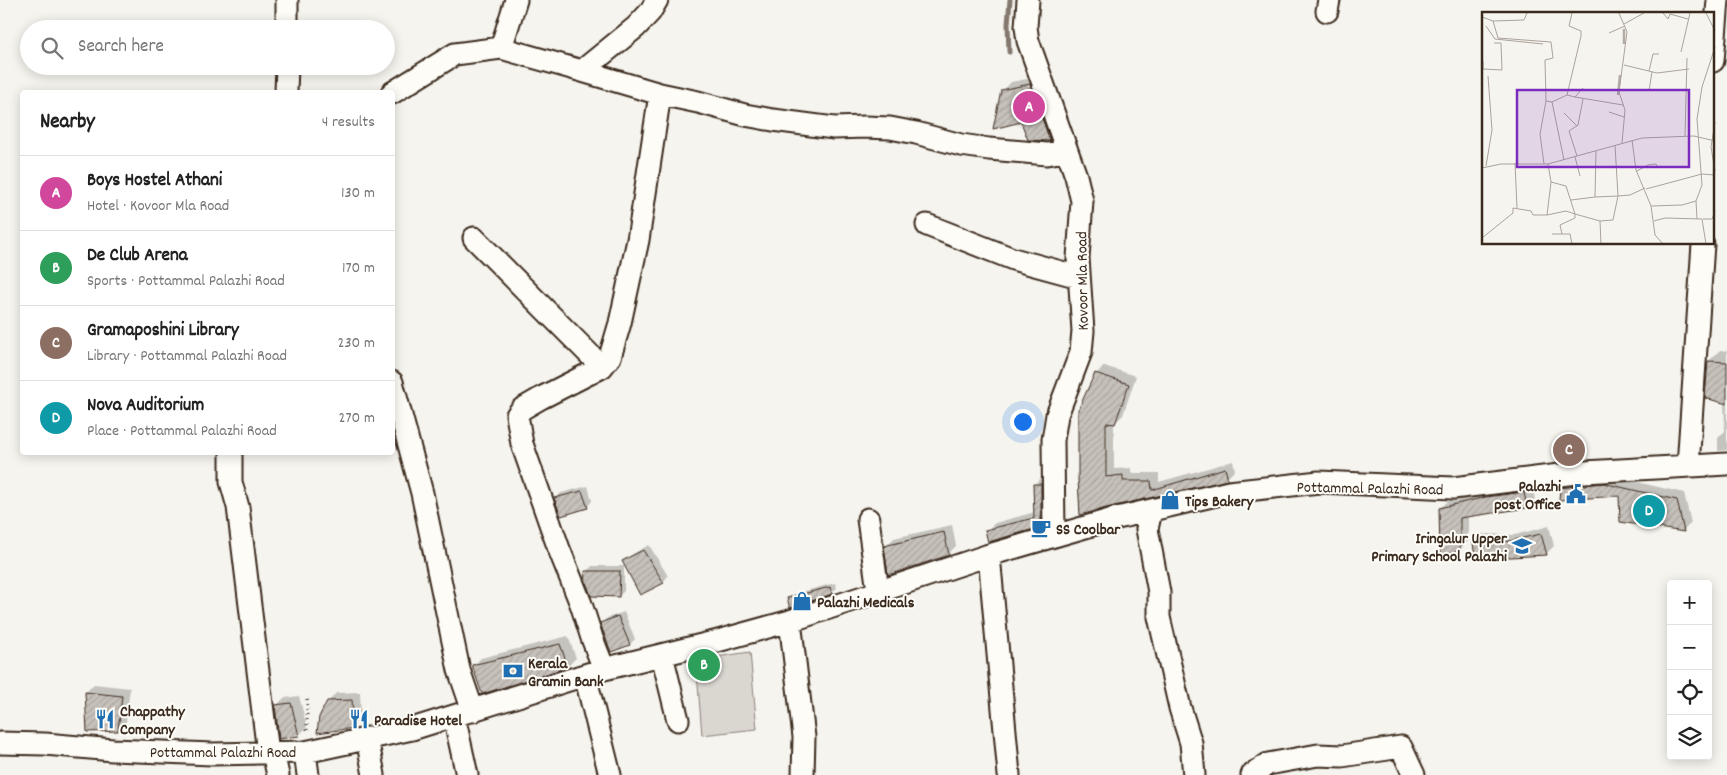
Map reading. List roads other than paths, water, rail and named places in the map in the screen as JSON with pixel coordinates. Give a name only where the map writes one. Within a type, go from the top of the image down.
[{"type":"street","points":[[287,0],[287,20]]},
{"type":"street","points":[[501,48],[516,0]]},
{"type":"street","points":[[582,71],[636,27],[650,12],[657,0]]},
{"type":"street","name":"Kovoor Mla Road","points":[[1028,0],[1026,27],[1028,41],[1076,176],[1082,201],[1078,258],[1083,331],[1081,352],[1057,416],[1053,440],[1054,536]]},
{"type":"street","points":[[1714,48],[1718,0]]},
{"type":"street","points":[[395,91],[455,54],[501,48],[660,94],[745,115],[834,128],[876,127],[897,129],[962,145],[989,149],[1047,154],[1066,151]]},
{"type":"street","points":[[286,75],[286,90]]},
{"type":"street","points":[[610,775],[594,672],[592,638],[522,444],[517,415],[522,409],[541,398],[602,367],[610,357],[638,240],[660,94]]},
{"type":"street","points":[[927,225],[1014,259],[1079,277]]},
{"type":"street","points":[[474,238],[602,367]]},
{"type":"street","points":[[1688,466],[1703,245]]},
{"type":"street","points":[[395,393],[422,493],[469,712]]},
{"type":"street","points":[[231,455],[231,482],[238,507],[270,753],[278,775]]},
{"type":"street","name":"Pottammal Palazhi Road","points":[[0,743],[212,754],[306,752],[412,729],[594,672],[790,621],[989,555],[1054,536],[1113,519],[1229,492],[1319,482],[1453,488],[1584,472],[1727,464]]},
{"type":"street","points":[[1151,511],[1147,529],[1159,592],[1159,617],[1180,708],[1191,743],[1194,775]]},
{"type":"street","points":[[868,519],[878,591]]},
{"type":"street","points":[[989,555],[1009,775]]},
{"type":"street","points":[[790,621],[804,737],[803,775]]},
{"type":"street","points":[[662,655],[678,720]]},
{"type":"street","points":[[465,662],[469,712],[467,775]]},
{"type":"street","points":[[367,738],[374,775]]},
{"type":"street","points":[[1252,775],[1268,764],[1276,762],[1318,755],[1342,756],[1401,747],[1414,775]]},
{"type":"street","points":[[306,752],[308,775]]},
{"type":"waterway","points":[[1009,52],[1008,24],[1010,0]]},
{"type":"place","name":"Boys Hostel Athani","points":[[1029,107]]},
{"type":"place","name":"Gramaposhini Library","points":[[1569,450]]},
{"type":"place","name":"Palazhi post Office","points":[[1576,494]]},
{"type":"place","name":"Tips Bakery","points":[[1170,500]]},
{"type":"place","name":"Nova Auditorium","points":[[1649,511]]},
{"type":"place","name":"SS Coolbar","points":[[1041,528]]},
{"type":"place","name":"Iringalur Upper Primary School Palazhi","points":[[1522,546]]},
{"type":"place","name":"Palazhi Medicals","points":[[802,601]]},
{"type":"place","name":"De Club Arena","points":[[704,665]]},
{"type":"place","name":"Kerala Gramin Bank","points":[[513,671]]},
{"type":"place","name":"Chappathy Company","points":[[105,719]]},
{"type":"place","name":"Paradise Hotel","points":[[359,719]]}]
